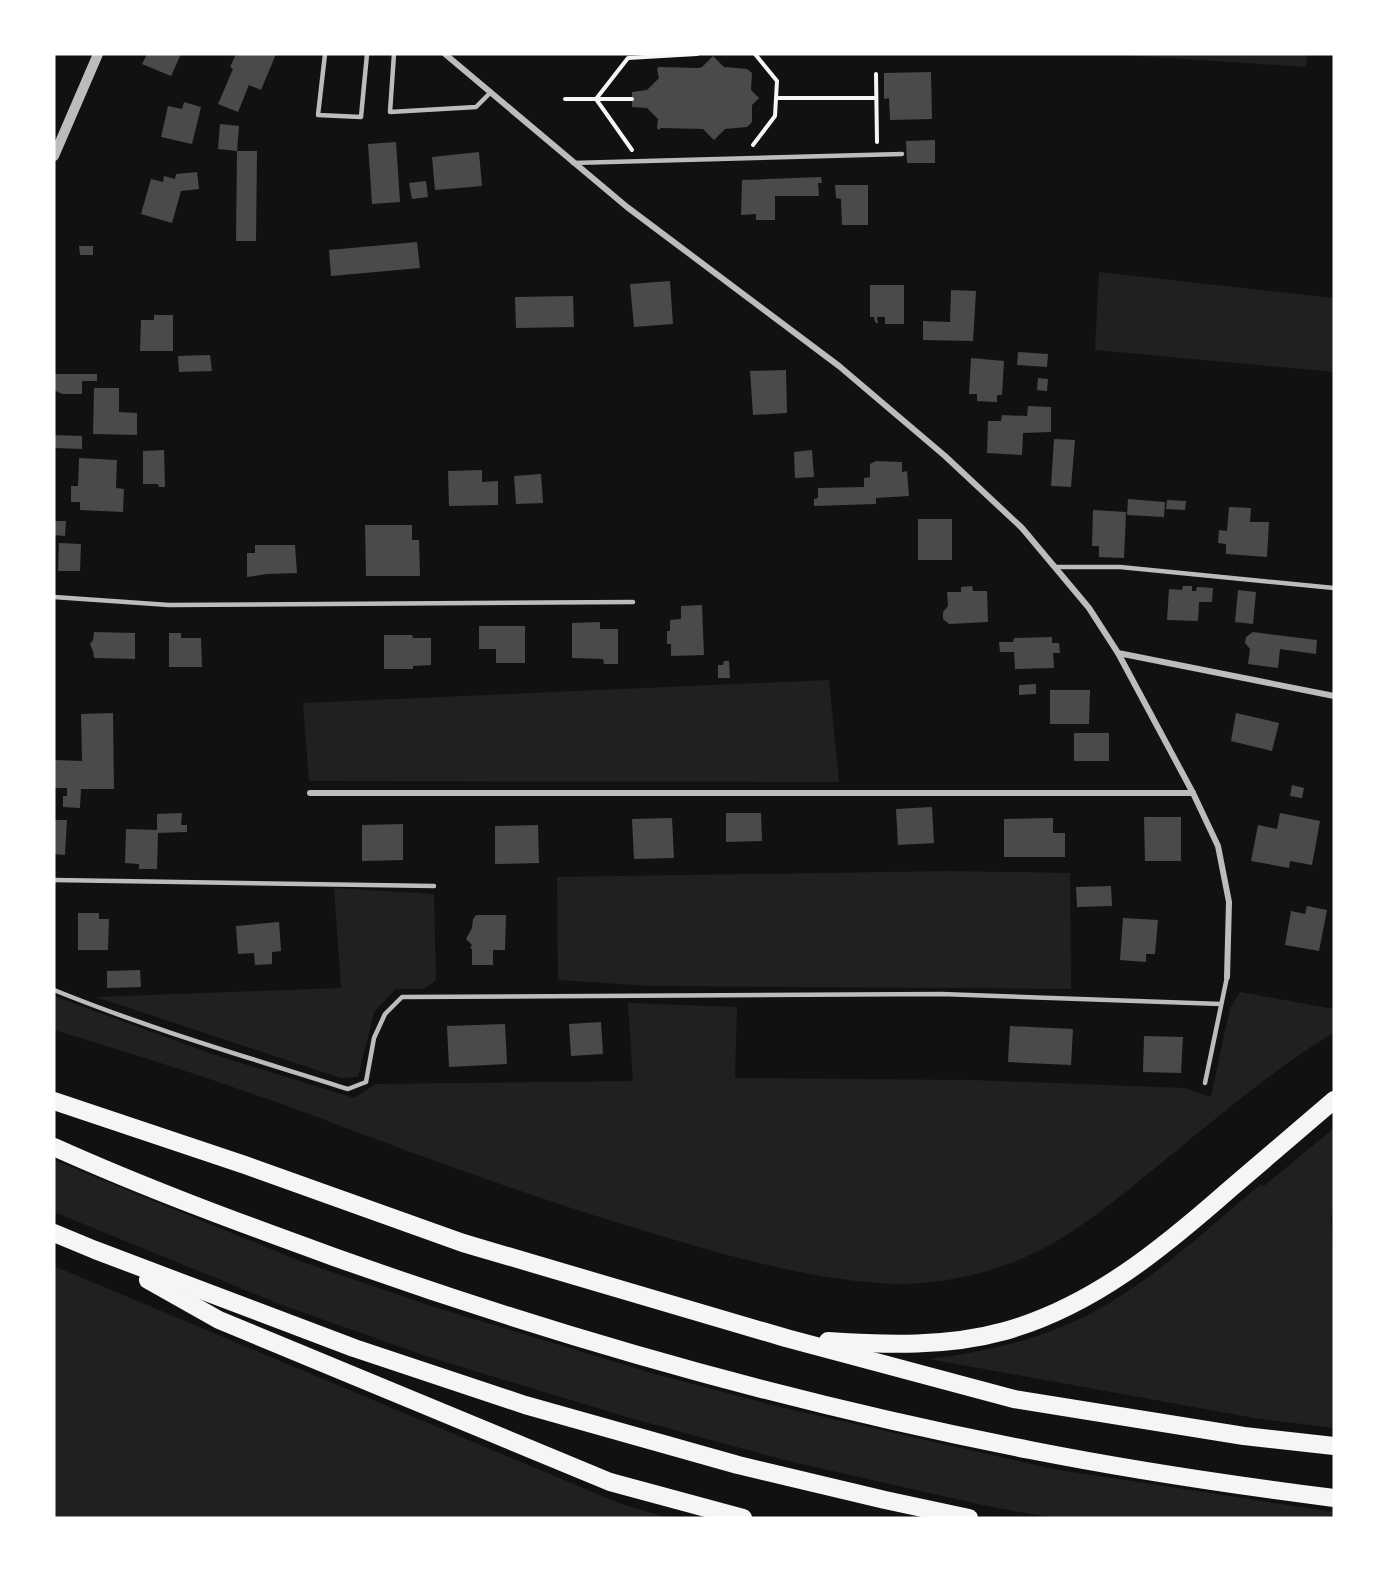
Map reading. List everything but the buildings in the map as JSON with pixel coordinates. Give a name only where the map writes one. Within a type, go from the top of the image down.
[{"type":"highway","points":[[786,1338],[890,1345],[953,1340],[1004,1331],[1043,1317],[1089,1297],[1127,1273],[1182,1232],[1334,1100]]},
{"type":"highway","points":[[54,1101],[463,1243],[786,1338],[1014,1399],[1244,1436],[1334,1446]]},
{"type":"highway","points":[[54,1147],[243,1224],[415,1286],[573,1336],[739,1384],[1030,1450],[1243,1486],[1334,1498]]},
{"type":"highway","points":[[54,1233],[354,1348],[525,1405],[738,1465],[969,1518]]},
{"type":"highway","points":[[95,1250],[219,1320],[600,1478],[743,1518]]},
{"type":"street","points":[[54,156],[98,54]]},
{"type":"street","points":[[445,54],[627,207],[839,366],[945,456],[1022,528],[1089,608],[1118,653],[1218,846],[1229,902],[1227,977]]},
{"type":"street","points":[[1118,653],[1334,696]]},
{"type":"street","points":[[310,793],[1193,794]]},
{"type":"lane","points":[[325,54],[318,115],[361,117],[367,54]]},
{"type":"lane","points":[[394,54],[390,111],[476,107],[491,92]]},
{"type":"lane","points":[[573,163],[902,154]]},
{"type":"lane","points":[[1054,567],[1120,567],[1334,588]]},
{"type":"lane","points":[[54,597],[169,605],[633,602]]},
{"type":"lane","points":[[54,880],[434,886]]},
{"type":"lane","points":[[1204,1083],[1227,977]]},
{"type":"lane","points":[[54,990],[176,1034],[348,1089],[366,1082],[378,1030],[385,1014],[402,997],[941,994],[1221,1004]]},
{"type":"path","points":[[596,99],[628,58],[697,54]]},
{"type":"path","points":[[743,158],[776,117],[777,81],[755,54]]},
{"type":"path","points":[[876,74],[877,154]]},
{"type":"path","points":[[776,98],[875,98]]},
{"type":"path","points":[[565,99],[632,99]]},
{"type":"path","points":[[596,99],[640,160]]},
{"type":"shaded area","points":[[1110,54],[1308,54],[1306,67]]},
{"type":"shaded area","points":[[1099,272],[1334,298],[1334,372],[1095,350]]},
{"type":"shaded area","points":[[829,680],[839,782],[309,781],[303,703]]},
{"type":"shaded area","points":[[951,871],[1070,873],[1071,989],[651,986],[558,980],[557,877]]},
{"type":"shaded area","points":[[334,888],[434,894],[436,980],[424,989],[396,989],[374,1012],[358,1077],[341,1078],[96,997],[341,988]]},
{"type":"shaded area","points":[[1240,992],[1334,1009],[1334,1033],[1270,1076],[1091,1218],[1047,1246],[1016,1261],[983,1272],[948,1280],[912,1284],[826,1277],[748,1260],[672,1239],[531,1195],[270,1100],[54,1030],[54,996],[212,1054],[354,1098],[376,1084],[633,1081],[628,1003],[737,1007],[735,1078],[974,1080],[1185,1088],[1211,1097],[1230,1008]]},
{"type":"shaded area","points":[[1334,1128],[1334,1197],[1331,1217],[1334,1275],[1334,1428],[1254,1418],[929,1359],[976,1352],[1023,1340],[1090,1314],[1131,1289],[1169,1261],[1261,1184],[1264,1186]]},
{"type":"shaded area","points":[[54,1160],[300,1261],[428,1305],[655,1374],[780,1407],[1053,1469],[1334,1512],[1334,1518],[1053,1518],[987,1506],[784,1460],[623,1416],[429,1357],[282,1305],[54,1212]]},
{"type":"shaded area","points":[[54,1266],[621,1504],[669,1518],[54,1518]]}]
